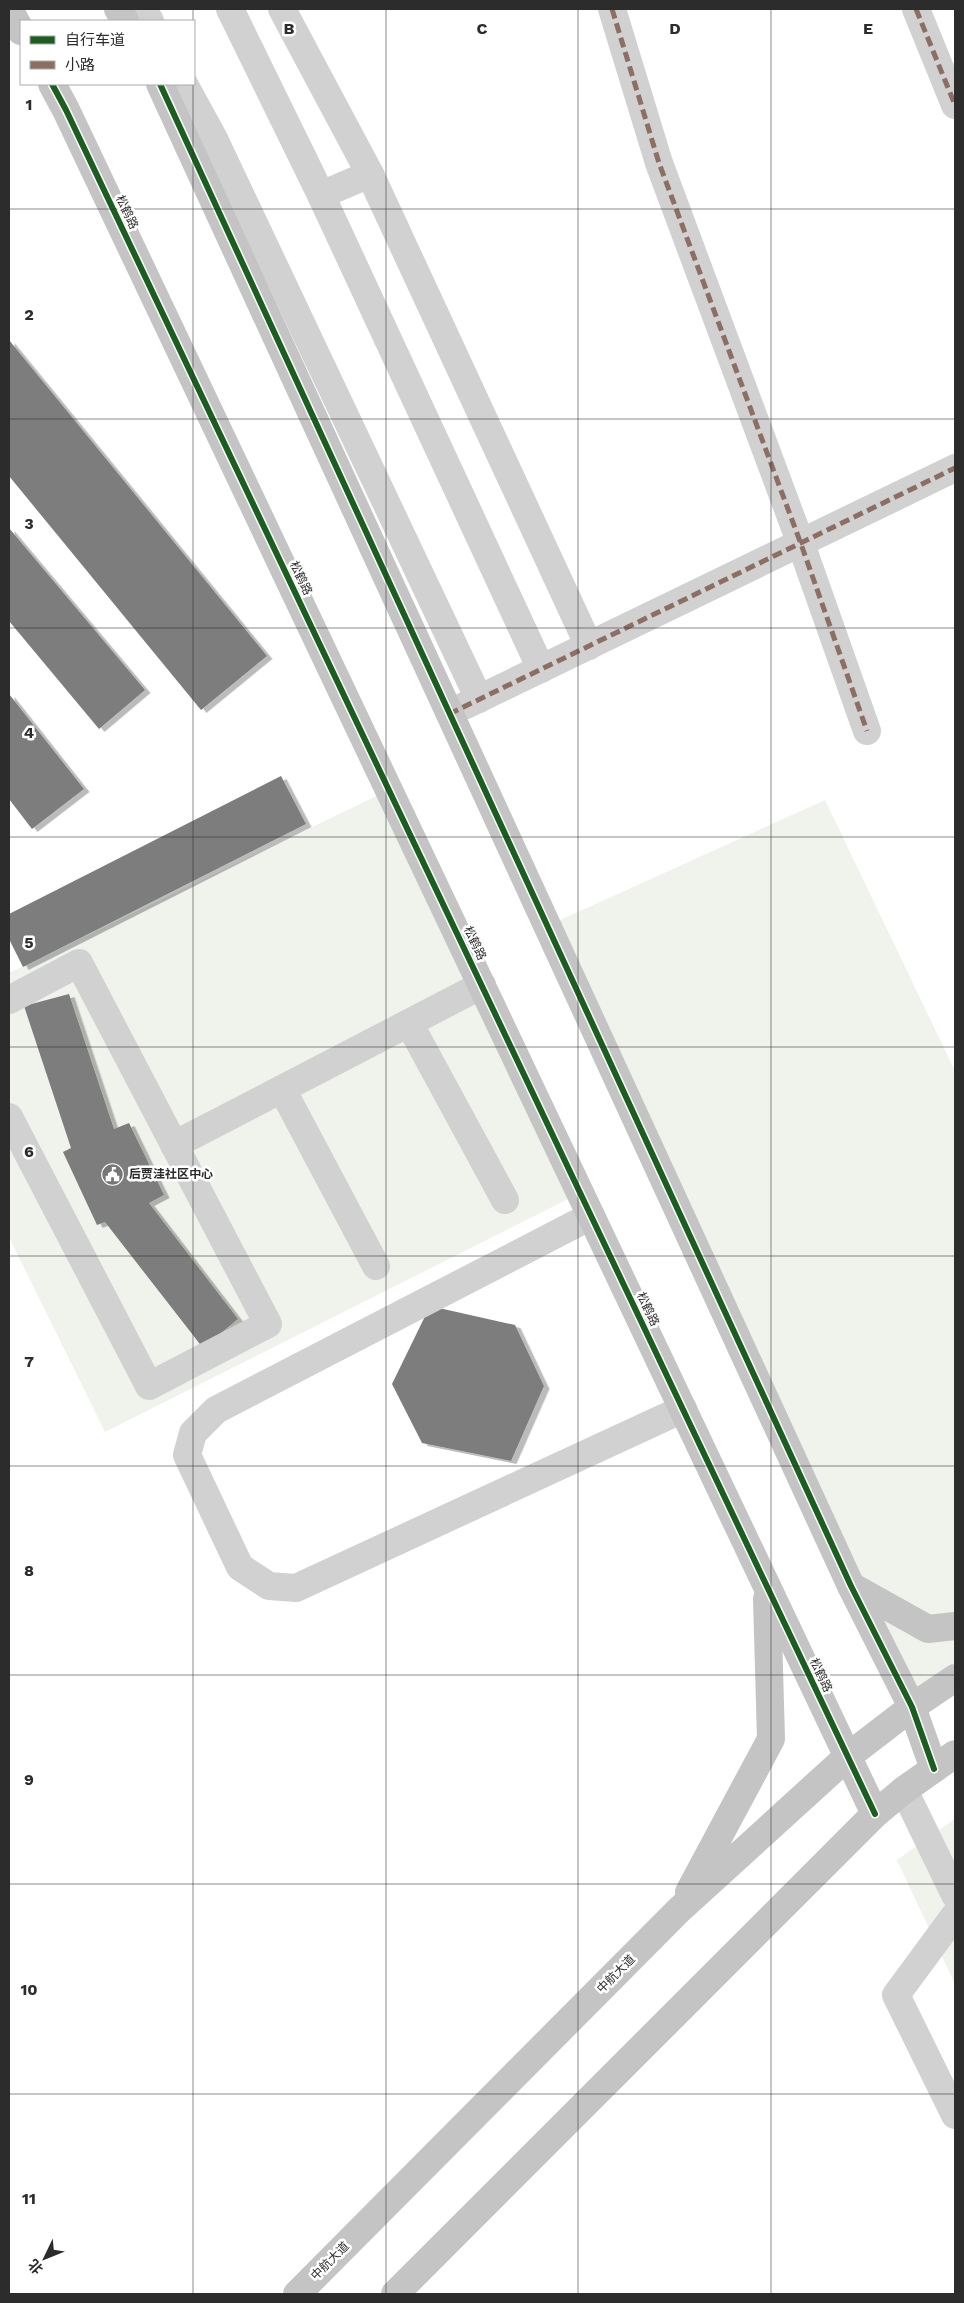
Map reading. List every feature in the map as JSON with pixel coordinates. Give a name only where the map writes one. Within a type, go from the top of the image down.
[{"type":"main road","points":[[9,9],[20,28]]},
{"type":"main road","points":[[118,9],[125,20]]},
{"type":"main road","name":"松鹤路","points":[[53,85],[71,119],[874,1814]]},
{"type":"main road","points":[[160,85],[851,1586],[912,1707],[945,1761],[874,1814],[395,2294]]},
{"type":"main road","points":[[851,1586],[928,1629],[955,1626]]},
{"type":"main road","points":[[679,1910],[771,1739],[767,1587]]},
{"type":"main road","name":"中航大道","points":[[297,2294],[679,1910],[848,1756],[912,1707],[955,1678]]},
{"type":"street","points":[[143,9],[149,20]]},
{"type":"street","points":[[230,9],[321,194],[541,670]]},
{"type":"street","points":[[282,9],[370,174],[589,646]]},
{"type":"street","points":[[612,9],[659,163],[801,544],[867,731]]},
{"type":"street","points":[[916,9],[955,105]]},
{"type":"street","points":[[185,85],[218,148],[480,699]]},
{"type":"street","points":[[321,194],[370,174]]},
{"type":"street","points":[[449,714],[955,468]]},
{"type":"street","points":[[9,1000],[79,963],[268,1324],[150,1386],[9,1117]]},
{"type":"street","points":[[174,1145],[482,985]]},
{"type":"street","points":[[409,1023],[505,1200]]},
{"type":"street","points":[[282,1089],[376,1266]]},
{"type":"street","points":[[591,1216],[216,1410],[193,1433],[187,1455],[240,1567],[268,1586],[296,1588],[683,1409]]},
{"type":"street","points":[[904,1790],[955,1895]]},
{"type":"street","points":[[955,1915],[896,1995],[955,2115]]},
{"type":"shaded area","points":[[389,790],[580,1193],[105,1432],[9,1237],[9,973]]},
{"type":"shaded area","points":[[825,800],[955,1071],[955,1678],[912,1707],[547,926]]},
{"type":"shaded area","points":[[955,1819],[955,1984],[897,1860]]},
{"type":"building","points":[[9,340],[267,656],[201,710],[9,476]]},
{"type":"building","points":[[9,528],[145,690],[99,729],[9,621]]},
{"type":"building","points":[[9,694],[84,789],[32,829],[9,799]]},
{"type":"building","points":[[281,776],[306,824],[23,967],[9,939],[9,914]]},
{"type":"building","name":"后贾洼社区中心","points":[[69,994],[114,1129],[129,1123],[164,1195],[149,1203],[238,1319],[203,1348],[105,1222],[97,1225],[63,1152],[71,1148],[24,1006]]},
{"type":"building","points":[[430,1306],[515,1325],[544,1386],[511,1461],[422,1443],[392,1384]]},
{"type":"marked path","points":[[612,9],[659,163],[801,544],[867,731]]},
{"type":"marked path","points":[[916,9],[955,105]]},
{"type":"marked path","points":[[449,714],[955,468]]},
{"type":"cycle path","points":[[53,85],[875,1814]]},
{"type":"cycle path","points":[[160,85],[851,1586],[912,1707],[934,1769]]},
{"type":"place","name":"后贾洼社区中心","points":[[113,1174]]}]
